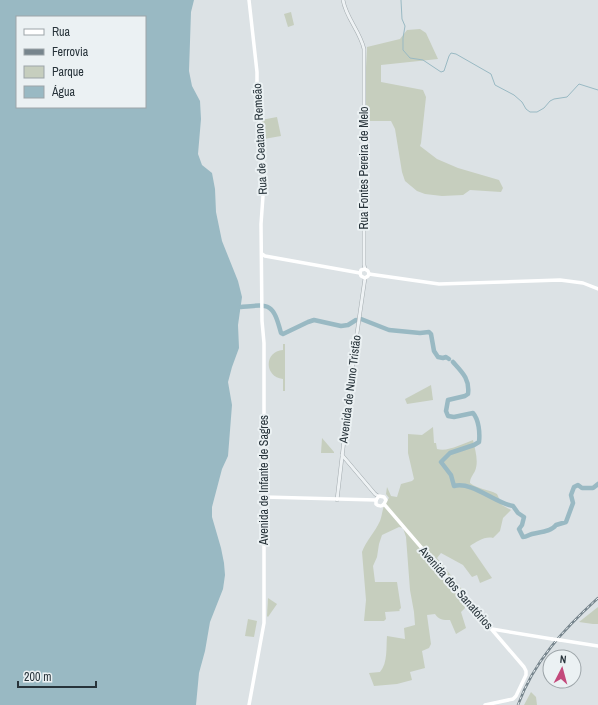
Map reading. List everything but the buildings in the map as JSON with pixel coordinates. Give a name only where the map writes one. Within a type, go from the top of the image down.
[{"type":"main road","name":"Rua de Ceatano Remeão","points":[[249,0],[257,72],[257,96],[264,182],[261,224],[262,254]]},
{"type":"main road","points":[[262,254],[265,256],[360,273],[361,276],[365,278],[369,274]]},
{"type":"main road","name":"Avenida de Infante de Sagres","points":[[249,705],[264,623],[264,343],[262,254]]},
{"type":"main road","points":[[360,273],[361,270],[365,269],[369,274],[440,284],[560,280],[583,283],[598,289]]},
{"type":"main road","name":"Avenida dos Sanatórios","points":[[381,496],[385,498],[384,504],[382,506],[378,506],[376,504],[377,498],[381,496]]},
{"type":"main road","points":[[264,497],[337,500],[377,498]]},
{"type":"main road","name":"Avenida dos Sanatórios","points":[[384,504],[524,667],[526,675],[516,696],[513,699],[485,705]]},
{"type":"main road","points":[[492,629],[598,646]]},
{"type":"main road","points":[[499,639],[502,631]]},
{"type":"street","name":"Rua Fontes Pereira de Melo","points":[[344,0],[348,14],[364,49],[365,269]]},
{"type":"street","name":"Avenida de Nuno Tristão","points":[[337,500],[355,347],[365,278]]},
{"type":"street","name":"Avenida dos Sanatórios","points":[[342,455],[377,498]]},
{"type":"green space","points":[[291,12],[294,25],[288,27],[284,14]]},
{"type":"green space","points":[[420,29],[426,33],[438,59],[381,65],[381,82],[423,90],[426,97],[420,146],[437,159],[458,168],[499,180],[503,188],[501,192],[470,190],[463,195],[442,196],[425,194],[417,191],[405,181],[402,172],[395,129],[391,121],[367,121],[365,87],[367,47],[400,39],[407,30]]},
{"type":"green space","points":[[277,117],[281,136],[264,139],[261,120]]},
{"type":"green space","points":[[283,344],[285,344],[285,391],[283,391],[283,379],[272,374],[269,364],[272,355],[277,351],[283,350]]},
{"type":"green space","points":[[431,385],[433,400],[407,404],[405,399]]},
{"type":"green space","points":[[433,427],[434,443],[436,443],[437,449],[450,449],[473,440],[477,463],[470,483],[476,487],[497,494],[502,505],[511,510],[503,518],[500,531],[493,538],[478,541],[470,546],[492,578],[480,583],[477,575],[472,577],[463,565],[441,553],[437,558],[469,598],[466,605],[467,606],[461,612],[466,628],[456,634],[450,620],[441,619],[435,614],[427,615],[431,644],[429,648],[422,651],[425,668],[410,672],[412,680],[397,684],[374,686],[369,673],[380,672],[383,668],[387,636],[405,639],[404,628],[415,625],[410,590],[406,537],[403,528],[399,527],[382,535],[377,557],[373,566],[375,582],[397,582],[401,608],[399,610],[400,611],[385,612],[386,619],[384,621],[364,621],[366,600],[362,552],[380,521],[384,506],[389,498],[386,494],[387,487],[391,496],[397,497],[401,484],[414,479],[408,453],[408,434],[422,435]]},
{"type":"green space","points":[[322,438],[334,452],[334,453],[321,453]]},
{"type":"green space","points":[[268,598],[277,604],[268,617],[267,616]]},
{"type":"green space","points":[[598,607],[598,624],[579,622]]},
{"type":"green space","points":[[248,619],[257,621],[254,637],[245,636]]},
{"type":"green space","points":[[531,692],[536,697],[537,705],[524,705]]},
{"type":"water","points":[[0,0],[194,0],[191,12],[189,71],[192,86],[200,101],[201,119],[198,154],[202,165],[212,173],[215,189],[216,212],[222,241],[238,281],[242,297],[238,325],[239,348],[228,382],[232,405],[228,456],[222,469],[212,507],[212,517],[221,548],[225,575],[223,589],[210,622],[205,651],[199,673],[196,705],[0,705]]},
{"type":"waterway","points":[[401,0],[402,19],[405,26],[403,50],[410,58],[423,60],[441,72],[444,71],[451,53],[456,54],[491,74],[495,85],[514,95],[530,112],[537,112],[554,99],[567,97],[579,84],[598,90]]},
{"type":"waterway","points":[[241,307],[264,306],[269,308],[275,316],[281,333],[283,334],[314,320],[341,326],[348,325],[356,320]]},
{"type":"waterway","points":[[361,319],[389,330],[420,333],[429,332],[431,334],[434,351],[438,357],[446,357],[449,359]]},
{"type":"waterway","points":[[453,362],[467,380],[468,394],[448,400],[446,411],[448,416],[454,417],[473,413],[479,427],[479,442],[450,453],[441,462],[451,475],[454,486],[461,485],[476,489],[499,501],[513,506],[518,513],[524,517],[522,525],[519,529],[523,537],[526,537],[566,522],[573,503],[571,495],[574,487],[578,485],[582,488],[593,488],[598,484]]},
{"type":"railway","points":[[518,705],[532,674],[541,660],[573,622],[598,598]]}]
